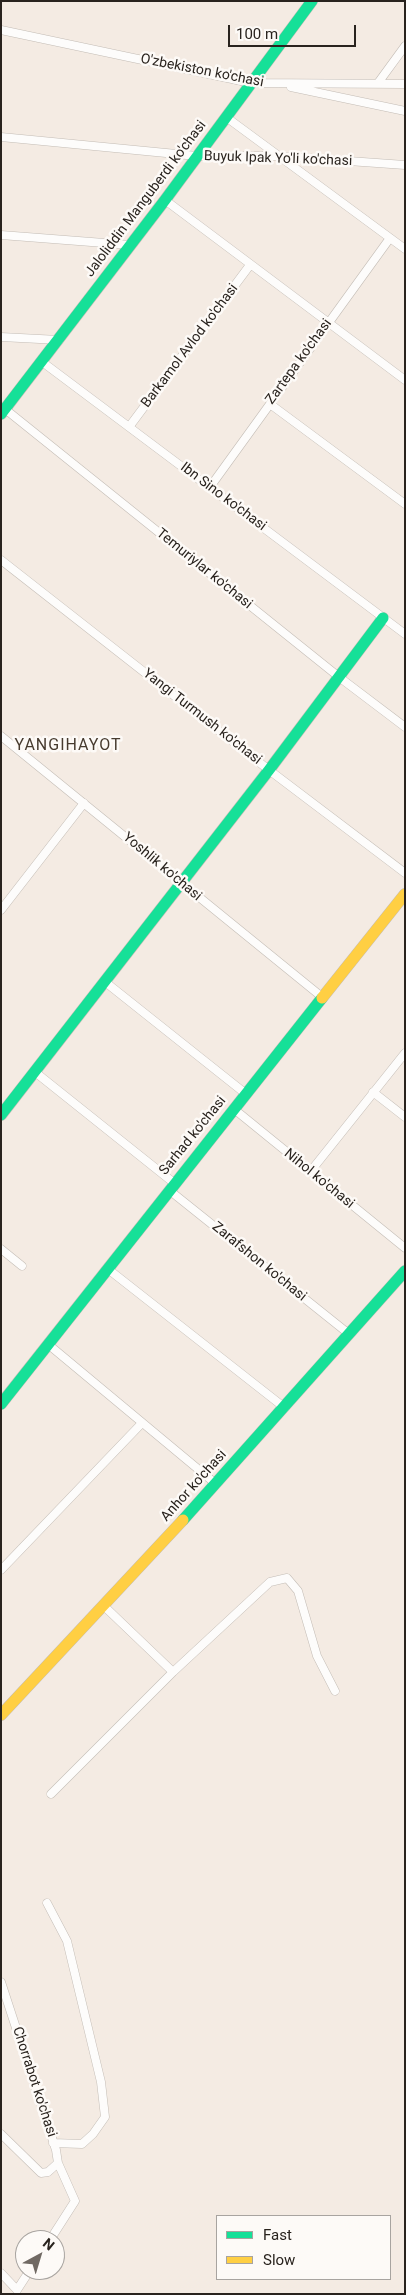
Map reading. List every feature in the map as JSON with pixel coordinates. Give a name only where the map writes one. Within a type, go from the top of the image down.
[{"type":"street","name":"Jaloliddin Manguberdi ko'chasi","points":[[3,412],[165,200],[312,1]]},
{"type":"street","name":"O'zbekiston ko'chasi","points":[[1,30],[251,83],[405,84]]},
{"type":"street","points":[[378,83],[405,46]]},
{"type":"street","points":[[276,84],[405,111]]},
{"type":"street","points":[[226,117],[405,249]]},
{"type":"street","name":"Buyuk Ipak Yo'li ko'chasi","points":[[1,137],[196,156],[278,156],[405,166]]},
{"type":"street","points":[[165,200],[250,266],[405,380]]},
{"type":"street","points":[[1,235],[130,245]]},
{"type":"street","name":"Zartepa ko'chasi","points":[[210,487],[390,238]]},
{"type":"street","name":"Barkamol Avlod ko'chasi","points":[[129,427],[250,266]]},
{"type":"street","points":[[1,337],[59,340]]},
{"type":"street","name":"Ibn Sino ko'chasi","points":[[41,361],[405,634]]},
{"type":"street","points":[[270,404],[405,504]]},
{"type":"street","name":"Temuriylar ko'chasi","points":[[3,412],[405,727]]},
{"type":"street","name":"Yangi Turmush ko'chasi","points":[[1,560],[269,770],[405,873]]},
{"type":"street","points":[[1,1115],[269,770],[383,618]]},
{"type":"street","name":"Yoshlik ko'chasi","points":[[1,736],[322,997]]},
{"type":"street","points":[[1,910],[84,803]]},
{"type":"street","name":"Sarhad ko'chasi","points":[[3,1398],[49,1345],[172,1186],[405,894]]},
{"type":"street","points":[[104,981],[246,1094]]},
{"type":"street","points":[[310,1172],[405,1052]]},
{"type":"street","name":"Zarafshon ko'chasi","points":[[35,1072],[349,1334]]},
{"type":"street","points":[[373,1092],[405,1117]]},
{"type":"street","name":"Nihol ko'chasi","points":[[234,1109],[405,1248]]},
{"type":"street","points":[[1,1249],[22,1266]]},
{"type":"street","points":[[108,1269],[284,1408]]},
{"type":"street","name":"Anhor ko'chasi","points":[[1,1716],[105,1607],[405,1271]]},
{"type":"street","points":[[49,1345],[216,1484]]},
{"type":"street","points":[[1,1570],[142,1422]]},
{"type":"street","points":[[51,1794],[173,1672],[270,1582],[287,1578],[298,1591],[317,1656],[335,1691]]},
{"type":"street","points":[[105,1607],[173,1672]]},
{"type":"street","points":[[47,1903],[67,1940],[101,2082],[105,2117],[93,2134],[82,2144],[53,2143]]},
{"type":"street","name":"Chorrabot ko'chasi","points":[[1,1982],[58,2163],[75,2201],[56,2230]]},
{"type":"street","points":[[1,2134],[41,2173],[48,2172],[58,2163]]},
{"type":"street","points":[[1,2273],[17,2290],[24,2280]]},
{"type":"traffic: fast","points":[[1,414],[165,200],[312,1]]},
{"type":"traffic: fast","points":[[1,1115],[269,770],[383,618]]},
{"type":"traffic: fast","points":[[1,1404],[322,998]]},
{"type":"traffic: fast","points":[[183,1520],[405,1271]]},
{"type":"traffic: slow","points":[[322,998],[405,894]]},
{"type":"traffic: slow","points":[[1,1715],[183,1520]]},
{"type":"district","name":"YANGIHAYOT","points":[[68,746]]}]
